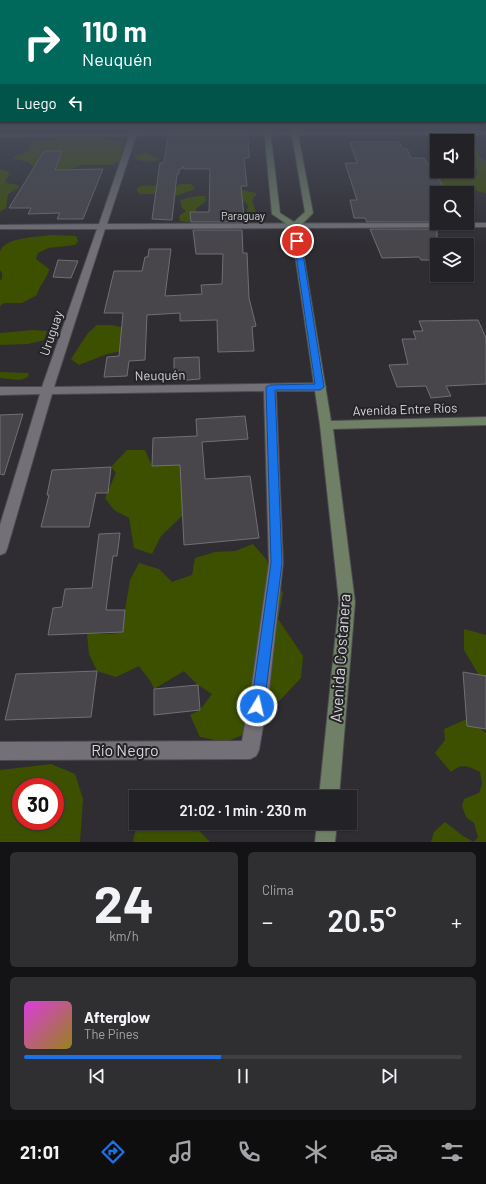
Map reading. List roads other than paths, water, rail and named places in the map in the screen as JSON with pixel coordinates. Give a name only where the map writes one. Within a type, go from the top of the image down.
[{"type":"street","name":"Uruguay","points":[[0,549],[47,390],[122,168]]},
{"type":"street","points":[[271,168],[276,214],[295,226],[309,213],[301,168]]},
{"type":"street","name":"Paraguay","points":[[0,227],[486,225]]},
{"type":"street","name":"Avenida Costanera","points":[[295,226],[326,425],[347,602],[330,790]]},
{"type":"street","name":"Río Negro","points":[[0,751],[250,750],[260,691],[276,563],[270,387]]},
{"type":"street","name":"Neuquén","points":[[0,390],[320,387]]},
{"type":"street","name":"Avenida Entre Ríos","points":[[326,425],[486,421]]},
{"type":"street","points":[[325,842],[326,830]]}]
